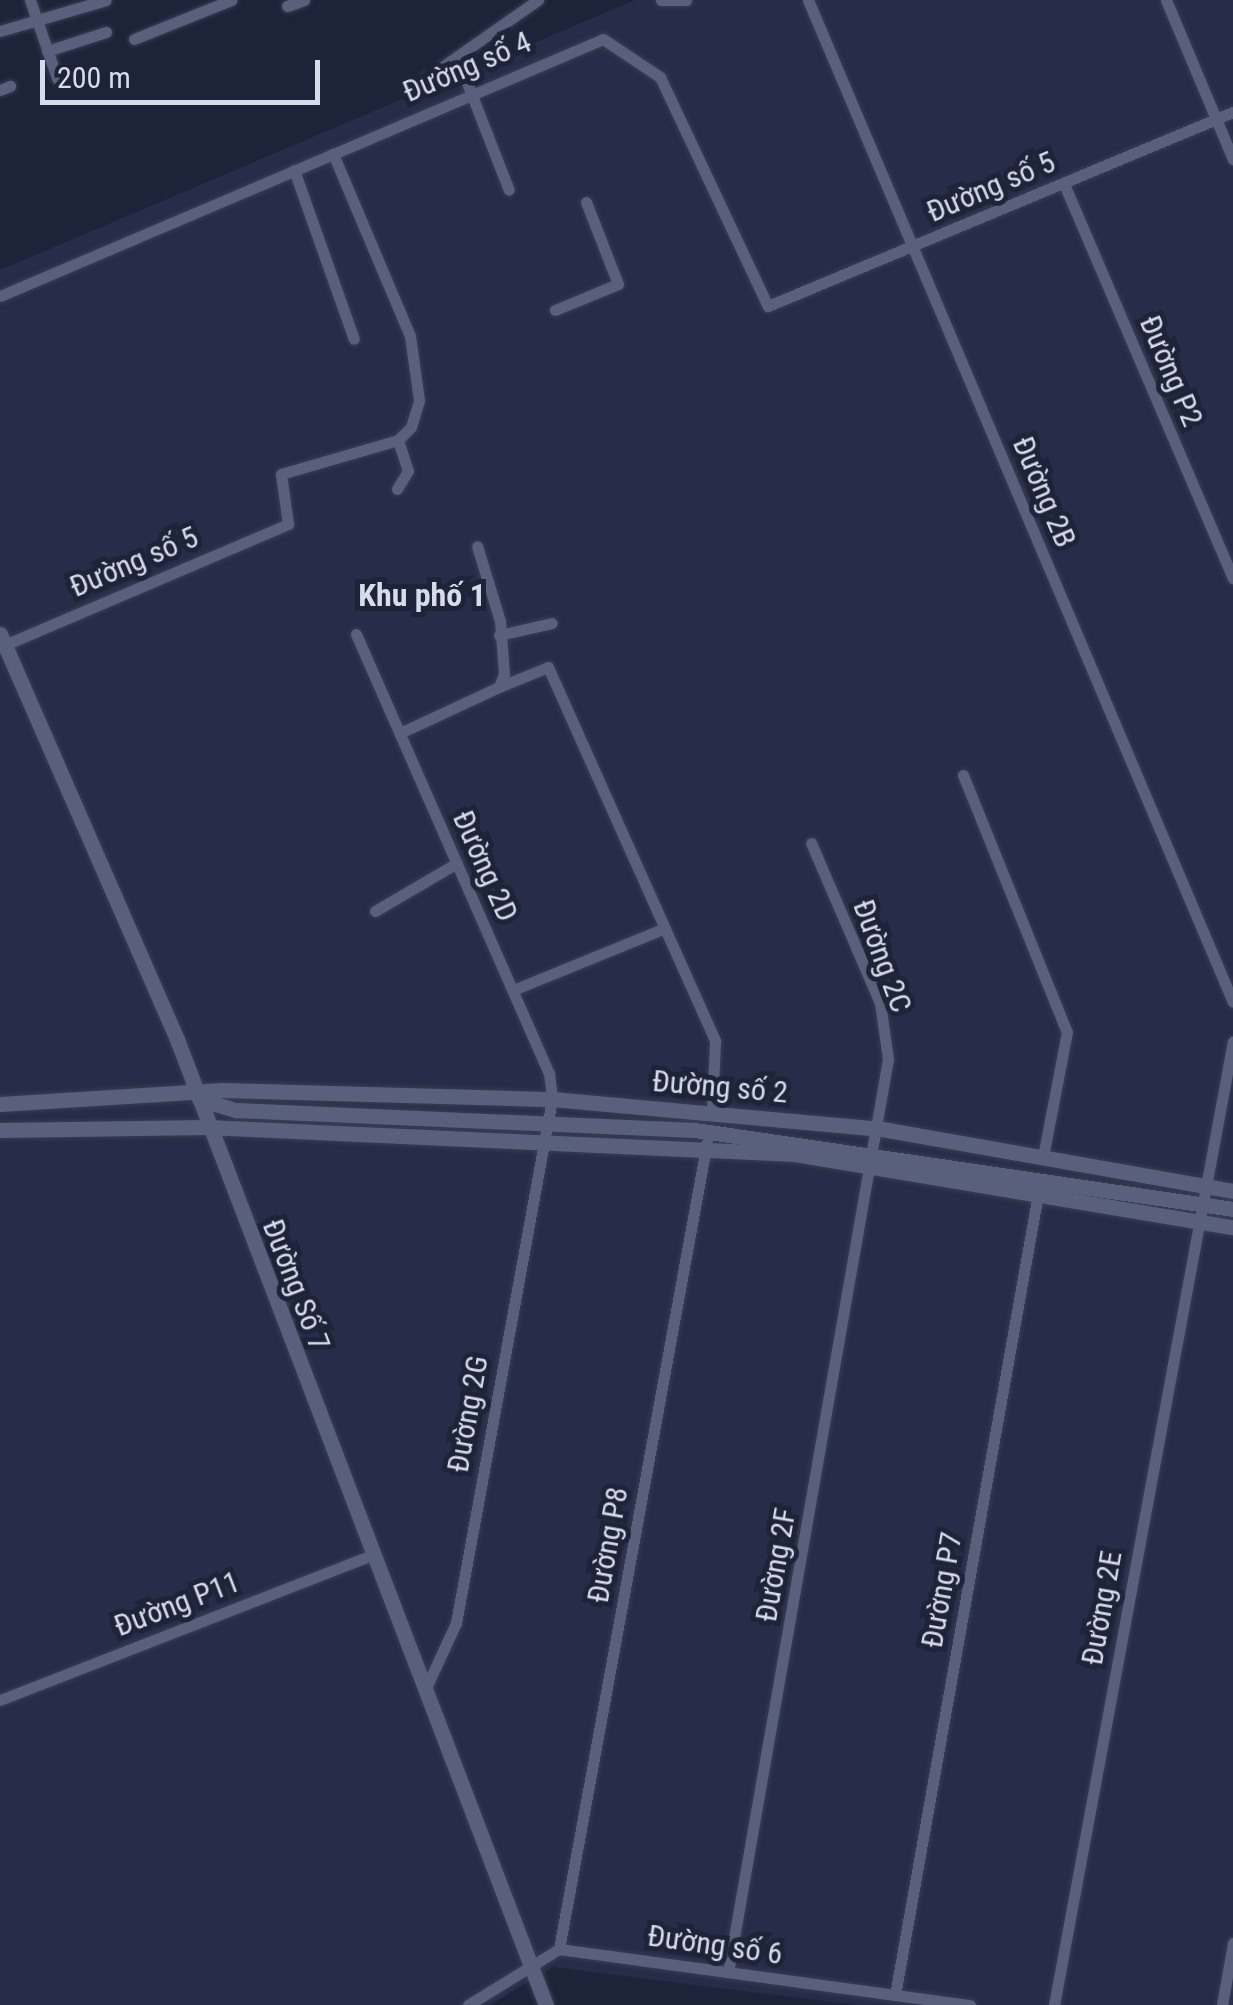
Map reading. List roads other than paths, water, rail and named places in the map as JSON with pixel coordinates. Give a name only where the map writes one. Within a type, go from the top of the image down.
[{"type":"main road","name":"Đường Số 7","points":[[2,642],[198,1099],[546,2005]]},
{"type":"main road","name":"Đường số 2","points":[[198,1099],[222,1090],[552,1099],[882,1129],[1233,1191]]},
{"type":"main road","name":"Đường số 2","points":[[0,1104],[198,1099],[236,1110],[709,1131],[1233,1209]]},
{"type":"main road","name":"Đường số 2","points":[[207,1127],[236,1110]]},
{"type":"main road","name":"Đường số 2","points":[[0,1130],[207,1127],[877,1159],[1038,1194],[1233,1227]]},
{"type":"street","points":[[30,0],[57,78]]},
{"type":"street","points":[[0,32],[106,0]]},
{"type":"street","points":[[134,40],[231,0]]},
{"type":"street","points":[[287,6],[304,0]]},
{"type":"street","points":[[425,79],[459,62],[538,0]]},
{"type":"street","points":[[662,0],[686,0]]},
{"type":"street","name":"Đường 2B","points":[[808,0],[1233,1002]]},
{"type":"street","points":[[1166,0],[1233,159]]},
{"type":"street","points":[[47,51],[106,32]]},
{"type":"street","name":"Đường số 4","points":[[0,296],[333,154],[467,92],[602,40],[660,77],[768,306]]},
{"type":"street","points":[[459,62],[467,92],[509,190]]},
{"type":"street","name":"Đường số 5","points":[[768,306],[1233,112]]},
{"type":"street","points":[[333,154],[410,336],[419,400],[398,440],[408,470],[397,489]]},
{"type":"street","points":[[294,170],[354,339]]},
{"type":"street","name":"Đường P2","points":[[1064,184],[1233,578]]},
{"type":"street","points":[[555,310],[618,284],[586,202]]},
{"type":"street","name":"Đường số 5","points":[[2,642],[288,524],[281,474],[398,440]]},
{"type":"street","points":[[477,546],[499,636],[499,687]]},
{"type":"street","points":[[499,636],[552,623]]},
{"type":"street","name":"Đường 2D","points":[[356,634],[512,990],[552,1099]]},
{"type":"street","points":[[400,733],[548,667],[715,1041],[712,1114]]},
{"type":"street","points":[[963,775],[1067,1032],[1043,1157]]},
{"type":"street","name":"Đường 2C","points":[[811,843],[880,1003],[888,1059],[877,1159]]},
{"type":"street","points":[[375,911],[457,862]]},
{"type":"street","points":[[512,990],[665,928]]},
{"type":"street","points":[[1204,1203],[1233,1041]]},
{"type":"street","points":[[546,1121],[552,1099]]},
{"type":"street","name":"Đường 2G","points":[[425,1690],[456,1623],[546,1121]]},
{"type":"street","name":"Đường P8","points":[[559,1949],[709,1131]]},
{"type":"street","name":"Đường 2F","points":[[728,1972],[877,1159]]},
{"type":"street","name":"Đường P7","points":[[895,1995],[1038,1194]]},
{"type":"street","name":"Đường 2E","points":[[1054,2005],[1204,1203]]},
{"type":"street","name":"Đường P11","points":[[0,1700],[372,1555]]},
{"type":"street","points":[[1222,2005],[1233,1943]]},
{"type":"street","points":[[468,2005],[528,1962],[559,1949]]},
{"type":"street","name":"Đường số 6","points":[[559,1949],[970,2005]]},
{"type":"district","name":"Khu phố 1","points":[[422,595]]}]
